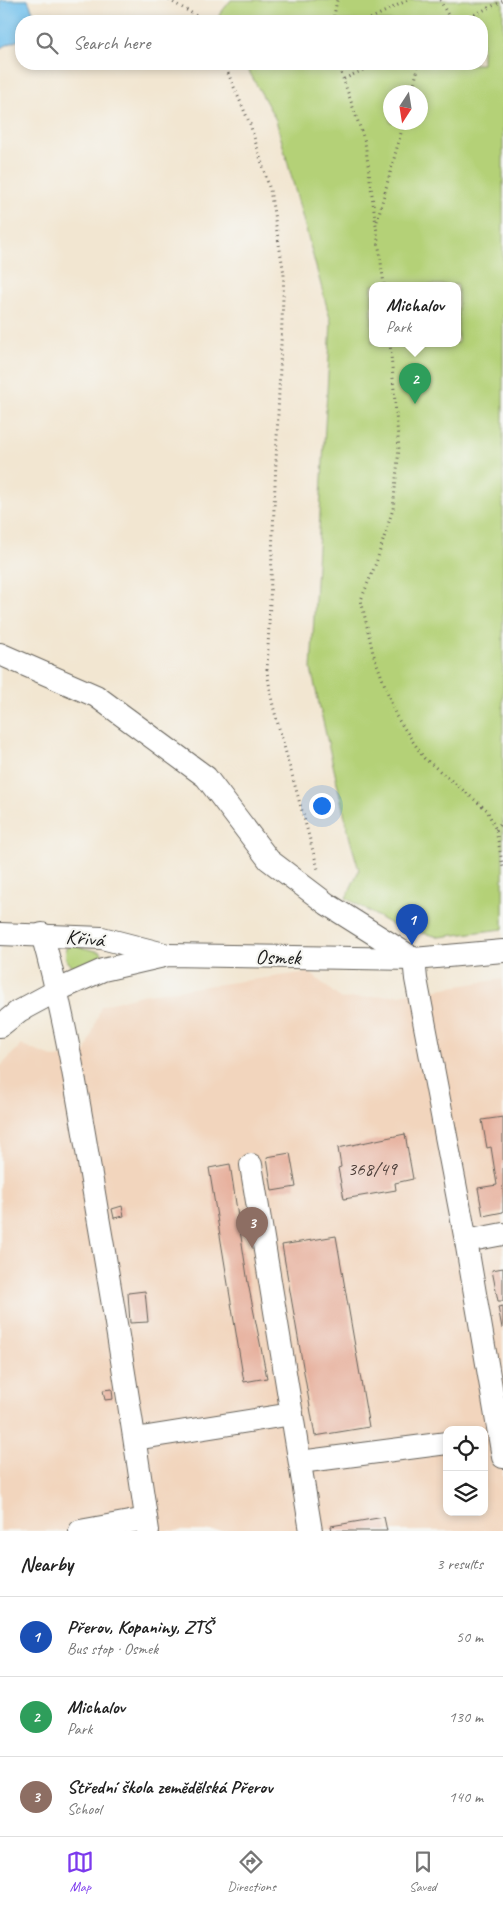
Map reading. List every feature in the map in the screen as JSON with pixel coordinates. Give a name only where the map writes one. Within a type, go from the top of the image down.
[{"type":"street","points":[[0,654],[96,696],[206,777],[269,860],[328,904],[414,959],[466,1241],[497,1437]]},
{"type":"street","name":"Křivá","points":[[0,934],[42,934],[102,938],[168,955]]},
{"type":"street","points":[[42,934],[58,990],[72,1056],[135,1439],[147,1525],[80,1531]]},
{"type":"street","name":"Osmek","points":[[0,1026],[19,1011],[58,990],[103,970],[168,955],[414,959],[503,951]]},
{"type":"street","points":[[251,1165],[311,1531]]},
{"type":"street","points":[[466,1241],[503,1234]]},
{"type":"street","points":[[135,1439],[292,1414]]},
{"type":"street","points":[[300,1462],[443,1443]]},
{"type":"path","points":[[169,0],[195,15]]},
{"type":"path","points":[[333,15],[336,0]]},
{"type":"path","points":[[378,15],[408,0]]},
{"type":"path","points":[[440,0],[448,15]]},
{"type":"path","points":[[472,15],[503,0]]},
{"type":"path","points":[[227,70],[250,124],[270,190],[284,274],[267,672],[273,706],[328,904]]},
{"type":"path","points":[[340,70],[365,142],[384,282]]},
{"type":"path","points":[[344,79],[363,70]]},
{"type":"path","points":[[414,85],[418,70]]},
{"type":"path","points":[[377,223],[402,130]]},
{"type":"path","points":[[390,347],[399,449],[393,509],[376,563],[361,600],[373,653],[396,716],[424,758],[487,810],[496,830],[503,867]]},
{"type":"path","points":[[496,830],[503,821]]},
{"type":"shaded area","points":[[309,972],[341,999],[399,995],[503,979],[503,1531],[0,1531],[0,1067],[21,1045],[55,1058],[86,1052],[101,1006],[141,995]]},
{"type":"green space","points":[[231,0],[503,0],[503,929],[439,937],[394,926],[346,898],[359,870],[350,839],[311,669],[331,322],[276,120],[248,70],[488,70],[488,15],[219,15]]},
{"type":"green space","points":[[71,945],[101,952],[103,957],[101,960],[75,968],[68,962],[65,955],[66,948]]},
{"type":"water","points":[[0,0],[28,0],[35,15],[15,15],[15,42],[0,48]]},
{"type":"building","points":[[503,1117],[503,1212],[483,1216],[478,1188],[497,1185],[491,1147],[487,1148],[482,1120]]},
{"type":"building","points":[[405,1134],[413,1179],[395,1183],[396,1190],[344,1199],[338,1168],[341,1167],[338,1148]]},
{"type":"building","points":[[290,1153],[296,1187],[272,1191],[267,1157]]},
{"type":"building","points":[[230,1164],[248,1283],[267,1378],[244,1382],[209,1168]]},
{"type":"building","points":[[122,1206],[124,1216],[114,1218],[112,1209]]},
{"type":"building","points":[[336,1236],[369,1427],[315,1436],[282,1245]]},
{"type":"building","points":[[503,1268],[503,1301],[498,1301],[492,1270]]},
{"type":"building","points":[[145,1291],[148,1322],[130,1323],[128,1293]]},
{"type":"building","points":[[503,1306],[503,1328],[502,1328],[498,1307]]},
{"type":"building","points":[[112,1389],[113,1399],[105,1400],[103,1390]]},
{"type":"building","points":[[384,1517],[387,1531],[332,1531],[331,1526]]},
{"type":"place","name":"Michalov","points":[[415,404]]},
{"type":"place","name":"Přerov, Kopaniny, ZTŠ","points":[[412,945]]},
{"type":"place","name":"Střední škola zemědělská Přerov","points":[[252,1248]]}]
